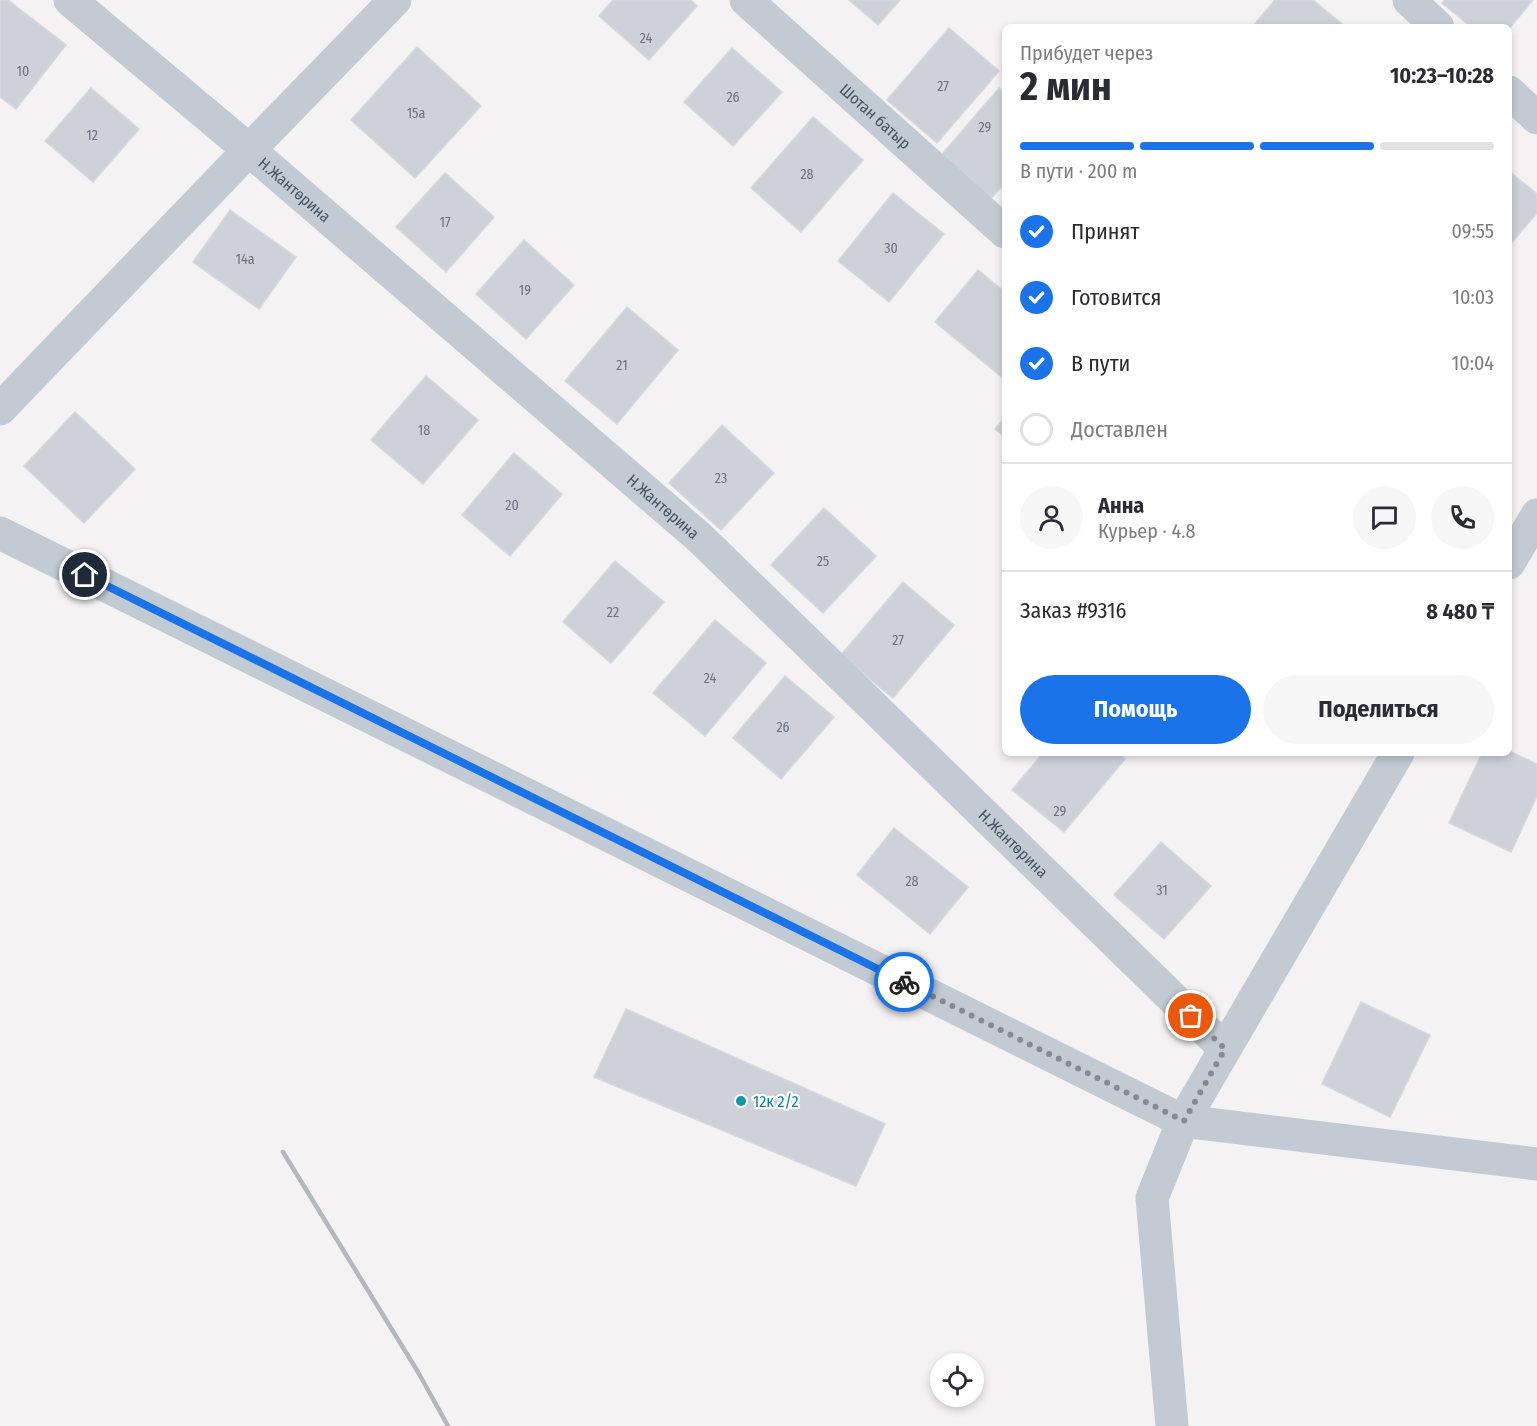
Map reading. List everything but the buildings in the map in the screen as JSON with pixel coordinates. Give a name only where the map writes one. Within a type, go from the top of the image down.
[{"type":"street","name":"Н.Жантөрина","points":[[70,0],[249,150],[700,538],[1225,1049]]},
{"type":"street","points":[[0,409],[395,0]]},
{"type":"street","name":"Шотан батыр","points":[[746,0],[1002,229]]},
{"type":"street","points":[[1409,0],[1435,24]]},
{"type":"street","points":[[1512,95],[1537,118]]},
{"type":"street","points":[[1512,558],[1537,515]]},
{"type":"street","points":[[0,533],[1184,1121],[1537,1164]]},
{"type":"street","points":[[1172,1426],[1152,1198],[1184,1121],[1396,756]]},
{"type":"railway","points":[[283,1152],[418,1372],[448,1426]]},
{"type":"way so far","points":[[904,982],[1184,1121],[1225,1049],[1191,1016]]},
{"type":"place","name":"12к 2/2","points":[[741,1101]]},
{"type":"route","points":[[85,575],[904,982]]}]
